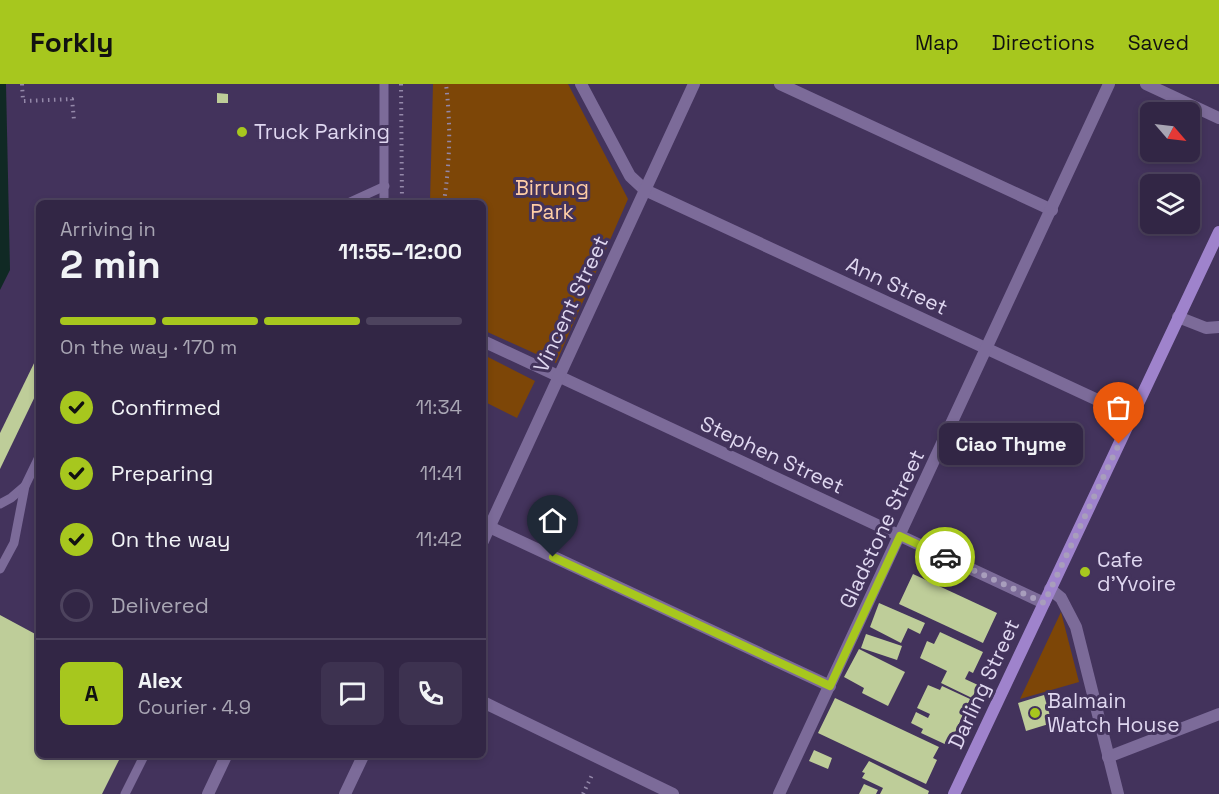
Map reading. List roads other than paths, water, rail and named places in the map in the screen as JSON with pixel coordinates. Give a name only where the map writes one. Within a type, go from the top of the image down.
[{"type":"street","points":[[581,84],[630,176],[645,190]]},
{"type":"street","name":"Vincent Street","points":[[486,525],[559,376],[694,84]]},
{"type":"street","points":[[780,84],[1052,210]]},
{"type":"street","name":"Gladstone Street","points":[[779,794],[1109,84]]},
{"type":"street","points":[[1146,84],[1219,118]]},
{"type":"street","name":"Ann Street","points":[[645,190],[1132,416]]},
{"type":"street","name":"Darling Street","points":[[954,794],[1219,232]]},
{"type":"street","points":[[1178,317],[1206,328],[1219,327]]},
{"type":"street","name":"Stephen Street","points":[[486,342],[1044,603]]},
{"type":"street","points":[[486,525],[830,686]]},
{"type":"street","points":[[1050,589],[1061,598],[1076,627],[1118,794]]},
{"type":"street","points":[[486,703],[672,794]]},
{"type":"street","points":[[1108,757],[1219,714]]},
{"type":"street","points":[[208,794],[225,758]]},
{"type":"street","points":[[345,794],[362,758]]},
{"type":"lane","points":[[384,84],[384,200]]},
{"type":"lane","points":[[354,200],[385,186]]},
{"type":"lane","points":[[0,569],[14,543],[25,486],[36,463]]},
{"type":"lane","points":[[0,504],[25,486]]},
{"type":"lane","points":[[125,794],[143,758]]},
{"type":"place","name":"Truck Parking","points":[[242,132]]},
{"type":"place","name":"Ciao Thyme","points":[[1119,444]]},
{"type":"place","name":"Cafe d'Yvoire","points":[[1085,572]]},
{"type":"place","name":"Balmain Watch House","points":[[1035,713]]},
{"type":"park label","name":"Birrung Park","points":[[552,200]]}]
